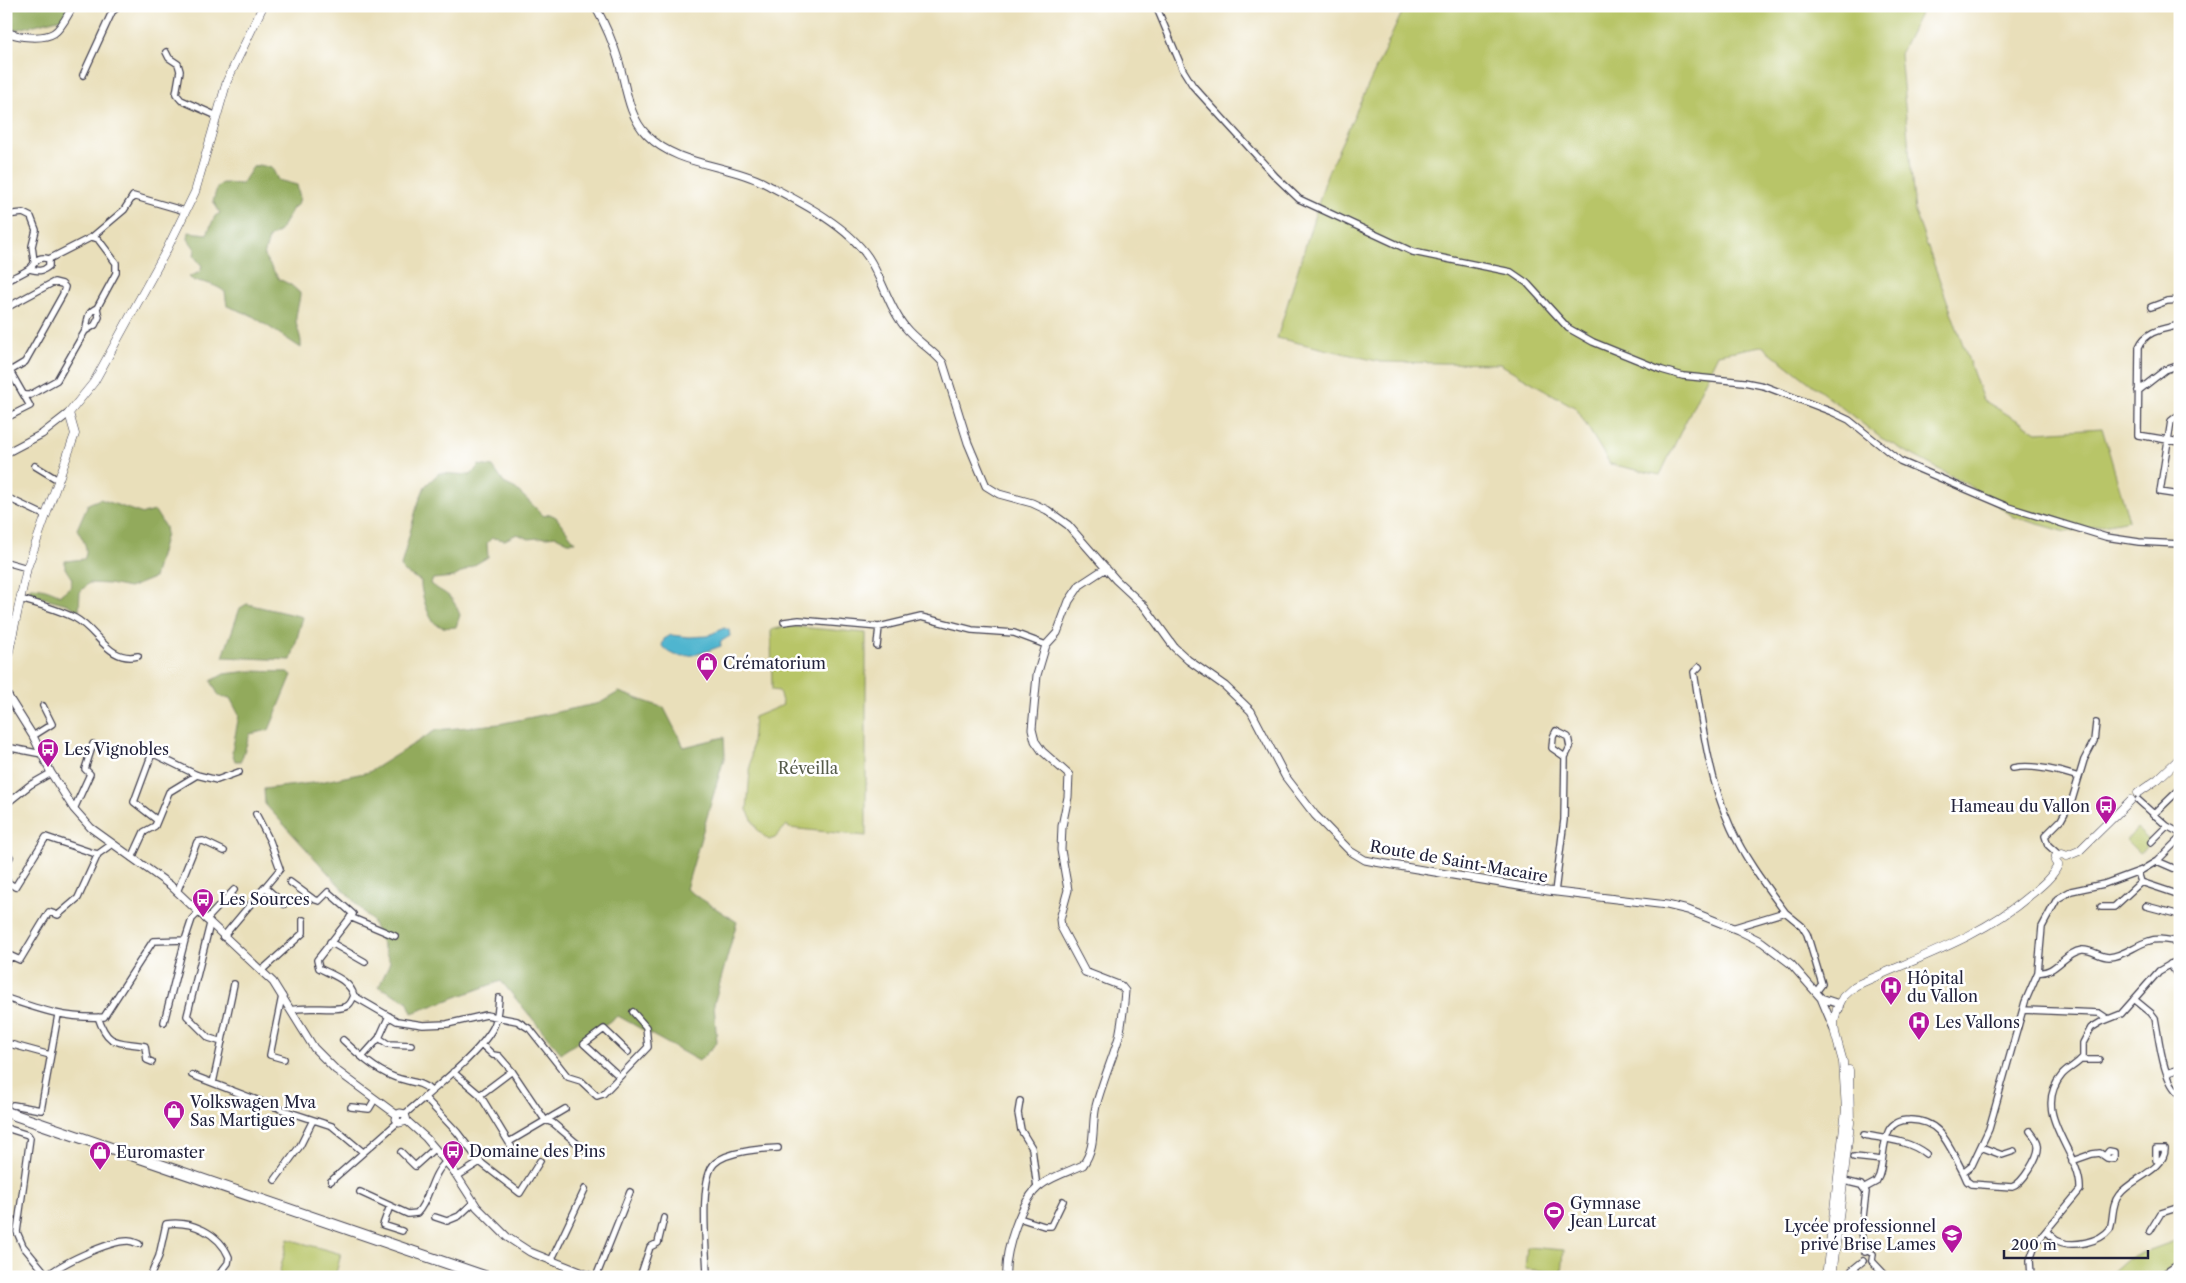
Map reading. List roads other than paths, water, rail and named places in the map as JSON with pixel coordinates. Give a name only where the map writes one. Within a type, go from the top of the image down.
[{"type":"highway","points":[[10,1109],[487,1277]]},
{"type":"highway","points":[[6,1119],[467,1277]]},
{"type":"main road","points":[[6,665],[28,568],[75,434],[69,414],[94,382],[166,251],[194,192],[227,81],[263,6]]},
{"type":"main road","points":[[2058,865],[2055,861],[2058,854],[2066,856],[2084,846],[2180,752]]},
{"type":"main road","points":[[2138,795],[2180,758]]},
{"type":"main road","points":[[2058,865],[2066,864],[2066,856]]},
{"type":"main road","points":[[1832,1277],[1841,1181],[1846,1097],[1843,1062],[1835,1029],[1839,1007],[1849,990],[1982,929],[2029,896],[2051,876],[2058,865]]},
{"type":"main road","points":[[1826,1277],[1851,1108],[1849,1069],[1840,1029],[1840,1020],[1845,1002],[1868,980]]},
{"type":"street","points":[[6,32],[24,36],[48,35],[59,28],[73,6]]},
{"type":"street","points":[[83,75],[112,12],[119,6]]},
{"type":"street","name":"Route de Saint-Macaire","points":[[596,6],[609,33],[632,110],[640,128],[660,147],[676,156],[734,170],[762,182],[826,218],[859,245],[876,272],[904,327],[937,355],[943,363],[968,443],[986,486],[999,494],[1024,500],[1047,510],[1068,525],[1106,568],[1145,607],[1174,647],[1188,660],[1225,686],[1251,711],[1286,776],[1315,815],[1350,851],[1365,860],[1375,862],[1555,892],[1667,905],[1688,910],[1762,942],[1791,964],[1818,995],[1835,1029]]},
{"type":"street","points":[[1156,6],[1183,70],[1193,86],[1276,177],[1299,198],[1413,252],[1511,272],[1527,283],[1568,328],[1576,334],[1629,357],[1683,376],[1737,381],[1764,386],[1832,412],[1849,420],[1878,445],[1905,464],[1998,504],[2106,537],[2139,542],[2180,544]]},
{"type":"street","points":[[166,52],[169,58],[178,64],[180,71],[176,94],[181,100],[217,116]]},
{"type":"street","points":[[6,281],[30,268],[34,261],[44,257],[49,259],[92,237],[124,210],[133,196],[185,211]]},
{"type":"street","points":[[7,216],[23,213],[31,217],[36,230],[32,249],[34,261]]},
{"type":"street","points":[[24,395],[30,395],[57,380],[86,329],[86,320],[90,312],[97,308],[116,272],[116,261],[98,239],[92,237]]},
{"type":"street","points":[[30,268],[38,272],[44,270],[50,264],[49,259]]},
{"type":"street","points":[[6,308],[54,282],[65,286],[63,294],[25,362],[9,372]]},
{"type":"street","points":[[2151,306],[2167,301],[2180,300]]},
{"type":"street","points":[[86,329],[94,325],[99,317],[97,308]]},
{"type":"street","points":[[2180,325],[2158,330],[2142,340],[2139,347],[2138,391],[2138,435],[2180,442]]},
{"type":"street","points":[[6,364],[30,406],[6,418]]},
{"type":"street","points":[[2138,391],[2165,370],[2180,365]]},
{"type":"street","points":[[6,453],[42,434],[69,414]]},
{"type":"street","points":[[2180,414],[2171,421],[2160,492],[2180,495]]},
{"type":"street","points":[[35,466],[58,480]]},
{"type":"street","points":[[6,497],[46,516]]},
{"type":"street","points":[[6,562],[28,568]]},
{"type":"street","points":[[1006,1277],[1006,1261],[1026,1201],[1040,1186],[1083,1165],[1087,1159],[1094,1131],[1095,1108],[1119,1036],[1125,991],[1121,986],[1085,972],[1061,927],[1061,910],[1068,890],[1062,850],[1062,826],[1068,797],[1069,775],[1042,751],[1035,741],[1032,729],[1037,675],[1046,645],[1056,633],[1069,602],[1080,585],[1106,568]]},
{"type":"street","points":[[20,598],[76,619],[113,653],[132,658],[138,656]]},
{"type":"street","points":[[784,622],[799,620],[879,627],[921,617],[972,630],[1014,633],[1046,645]]},
{"type":"street","points":[[877,646],[879,627]]},
{"type":"street","points":[[1699,667],[1694,672],[1702,722],[1718,796],[1731,828],[1749,862],[1785,912],[1802,926],[1807,934],[1822,984],[1818,995]]},
{"type":"street","points":[[6,693],[33,736],[51,774],[74,809],[91,828],[159,876],[273,982],[314,1048],[336,1070],[375,1099],[398,1118],[402,1124],[424,1097],[481,1044],[493,1028],[497,1018],[499,998]]},
{"type":"street","points":[[33,736],[52,724],[42,706]]},
{"type":"street","points":[[2058,854],[2048,845],[2045,836],[2065,814],[2084,760],[2094,741],[2096,723]]},
{"type":"street","points":[[74,809],[90,774],[85,769],[93,744]]},
{"type":"street","points":[[6,747],[42,754]]},
{"type":"street","points":[[157,820],[134,802],[151,756],[154,754],[197,775],[217,780],[239,772]]},
{"type":"street","points":[[1555,892],[1564,820],[1565,756]]},
{"type":"street","points":[[2013,768],[2054,770],[2079,777]]},
{"type":"street","points":[[6,804],[30,785],[51,774]]},
{"type":"street","points":[[132,858],[144,832],[155,826],[169,792],[197,775]]},
{"type":"street","points":[[2153,814],[2180,789]]},
{"type":"street","points":[[2138,795],[2153,814],[2167,826],[2180,833]]},
{"type":"street","points":[[223,937],[280,869],[270,841],[256,814]]},
{"type":"street","points":[[2151,842],[2167,826]]},
{"type":"street","points":[[6,881],[15,887],[46,837],[98,854]]},
{"type":"street","points":[[1963,1172],[1972,1165],[1989,1129],[2023,1010],[2038,972],[2042,927],[2057,899],[2071,891],[2104,884],[2138,872],[2157,862],[2180,838]]},
{"type":"street","points":[[176,892],[197,842],[203,841],[224,851]]},
{"type":"street","points":[[6,963],[8,954],[20,960],[49,912],[58,915],[78,898],[98,854],[112,844]]},
{"type":"street","points":[[6,864],[10,857]]},
{"type":"street","points":[[2157,862],[2180,871]]},
{"type":"street","points":[[2138,872],[2141,882]]},
{"type":"street","points":[[290,882],[313,900],[319,901],[328,892],[352,916],[395,936]]},
{"type":"street","points":[[2141,882],[2180,895]]},
{"type":"street","points":[[2101,907],[2114,907],[2141,882]]},
{"type":"street","points":[[265,887],[284,904]]},
{"type":"street","points":[[222,1042],[209,1038],[187,1016],[208,922],[234,890]]},
{"type":"street","points":[[2146,906],[2180,915]]},
{"type":"street","points":[[1732,928],[1785,912]]},
{"type":"street","points":[[164,1022],[185,940],[192,919],[198,913]]},
{"type":"street","points":[[352,916],[319,955],[317,965],[350,986],[354,996],[397,1021],[422,1025],[447,1024],[486,1016],[517,1021],[530,1029],[568,1077],[581,1080],[598,1096],[603,1094],[648,1047],[646,1027],[633,1012]]},
{"type":"street","points":[[261,971],[304,933],[304,920]]},
{"type":"street","points":[[2038,972],[2048,972],[2072,954],[2082,950],[2108,957],[2123,954],[2149,941],[2159,939],[2180,942]]},
{"type":"street","points":[[6,998],[58,1015],[104,1017],[153,941],[185,940]]},
{"type":"street","points":[[330,942],[365,962]]},
{"type":"street","points":[[2081,1060],[2083,1043],[2091,1028],[2122,1014],[2159,971],[2180,959]]},
{"type":"street","points":[[2170,964],[2180,979]]},
{"type":"street","points":[[213,1083],[234,984]]},
{"type":"street","points":[[1845,1050],[1839,1038],[1839,1007],[1846,997],[1856,990]]},
{"type":"street","name":"Route de Saint-Macaire","points":[[1818,995],[1839,1007]]},
{"type":"street","points":[[282,996],[270,1055],[284,1059]]},
{"type":"street","points":[[291,1010],[306,1007],[342,1008],[349,1006],[354,996]]},
{"type":"street","points":[[2134,999],[2155,1018],[2169,1081],[2180,1094]]},
{"type":"street","points":[[1826,1008],[1839,1007]]},
{"type":"street","points":[[2023,1010],[2099,1013],[2108,1019]]},
{"type":"street","points":[[10,1109],[41,1110],[58,1015]]},
{"type":"street","points":[[362,1057],[378,1038],[389,1016]]},
{"type":"street","points":[[98,1017],[104,1034],[111,1040],[145,1046],[147,1060],[152,1062]]},
{"type":"street","points":[[619,1076],[584,1044],[604,1029],[628,1052]]},
{"type":"street","points":[[378,1038],[388,1044],[411,1045]]},
{"type":"street","points":[[343,1040],[362,1057],[394,1077],[416,1082],[431,1092]]},
{"type":"street","points":[[6,1043],[50,1055]]},
{"type":"street","points":[[481,1044],[493,1055],[499,1056],[512,1071],[545,1120],[553,1123],[586,1152]]},
{"type":"street","points":[[2031,1277],[2031,1254],[2036,1243],[2079,1193],[2079,1174],[2058,1133],[2053,1095],[2062,1076],[2081,1060],[2099,1060]]},
{"type":"street","points":[[2167,1073],[2180,1069]]},
{"type":"street","points":[[480,1095],[512,1071]]},
{"type":"street","points":[[453,1072],[480,1095],[514,1151]]},
{"type":"street","points":[[192,1075],[277,1108],[332,1126],[363,1152]]},
{"type":"street","points":[[424,1097],[457,1132],[480,1162],[520,1193],[540,1161]]},
{"type":"street","points":[[350,1107],[369,1108],[375,1099]]},
{"type":"street","points":[[1020,1101],[1018,1113],[1021,1130],[1032,1148],[1040,1186]]},
{"type":"street","points":[[509,1142],[565,1109]]},
{"type":"street","points":[[331,1181],[398,1118]]},
{"type":"street","points":[[406,1118],[435,1148],[458,1176],[474,1202],[507,1236],[530,1252],[594,1277],[630,1192]]},
{"type":"street","points":[[275,1180],[300,1146],[313,1120]]},
{"type":"street","points":[[1865,1188],[1876,1182],[1881,1172],[1890,1129],[1897,1122],[1911,1120],[1928,1122],[1935,1126],[1945,1139],[1967,1181],[1971,1184],[2012,1187],[2018,1185],[2034,1162],[2038,1143],[2030,1131]]},
{"type":"street","points":[[6,1128],[28,1135],[30,1138],[18,1232],[23,1246],[46,1276],[86,1253],[121,1242],[130,1241],[139,1244]]},
{"type":"street","points":[[1864,1135],[1907,1143],[1917,1147],[1926,1154]]},
{"type":"street","points":[[1981,1147],[2002,1155],[2014,1151]]},
{"type":"street","points":[[401,1152],[416,1166],[435,1148]]},
{"type":"street","points":[[707,1277],[705,1191],[707,1176],[711,1168],[716,1162],[748,1149],[778,1148]]},
{"type":"street","points":[[2072,1161],[2092,1154],[2100,1153],[2105,1156]]},
{"type":"street","points":[[1854,1157],[1882,1160]]},
{"type":"street","points":[[2046,1231],[2056,1240],[2068,1243],[2095,1240],[2101,1237],[2110,1229],[2115,1200],[2123,1190],[2150,1172],[2159,1161]]},
{"type":"street","points":[[360,1192],[408,1214],[417,1213],[423,1208],[426,1197],[446,1162]]},
{"type":"street","points":[[458,1176],[480,1162]]},
{"type":"street","points":[[1841,1181],[1854,1182],[1865,1188]]},
{"type":"street","points":[[1863,1261],[1862,1255],[1865,1252],[1860,1233],[1866,1198],[1865,1188]]},
{"type":"street","points":[[551,1261],[585,1189]]},
{"type":"street","points":[[1019,1218],[1044,1226],[1051,1226],[1063,1201]]},
{"type":"street","points":[[436,1217],[447,1221],[459,1216],[474,1202]]},
{"type":"street","points":[[390,1206],[384,1225],[402,1231]]},
{"type":"street","points":[[2150,1231],[2161,1213],[2180,1207]]},
{"type":"street","points":[[640,1277],[650,1247],[658,1243],[664,1218]]},
{"type":"street","points":[[150,1277],[159,1256],[166,1224],[171,1223],[193,1226],[214,1236],[229,1257],[228,1263],[217,1277]]},
{"type":"street","points":[[1865,1252],[1873,1254],[1872,1262]]},
{"type":"street","points":[[1863,1261],[1867,1263],[1872,1262],[1888,1277]]},
{"type":"street","points":[[1848,1277],[1852,1270],[1863,1261]]},
{"type":"street","points":[[2159,1277],[2180,1263]]},
{"type":"water","points":[[724,628],[729,630],[730,636],[720,642],[721,646],[699,654],[675,655],[668,652],[662,646],[664,639],[671,635],[707,636]]},
{"type":"place","name":"Crématorium","points":[[707,682]]},
{"type":"place","name":"Les Vignobles","points":[[48,768]]},
{"type":"place","name":"Hameau du Vallon","points":[[2106,825]]},
{"type":"place","name":"Les Sources","points":[[203,918]]},
{"type":"place","name":"Hôpital du Vallon","points":[[1891,1006]]},
{"type":"place","name":"Les Vallons","points":[[1919,1041]]},
{"type":"place","name":"Volkswagen Mva Sas Martigues","points":[[174,1130]]},
{"type":"place","name":"Domaine des Pins","points":[[453,1170]]},
{"type":"place","name":"Euromaster","points":[[100,1171]]},
{"type":"place","name":"Gymnase Jean Lurcat","points":[[1554,1231]]},
{"type":"place","name":"Lycée professionnel privé Brise Lames","points":[[1952,1254]]},
{"type":"park label","name":"Réveilla","points":[[808,768]]}]
